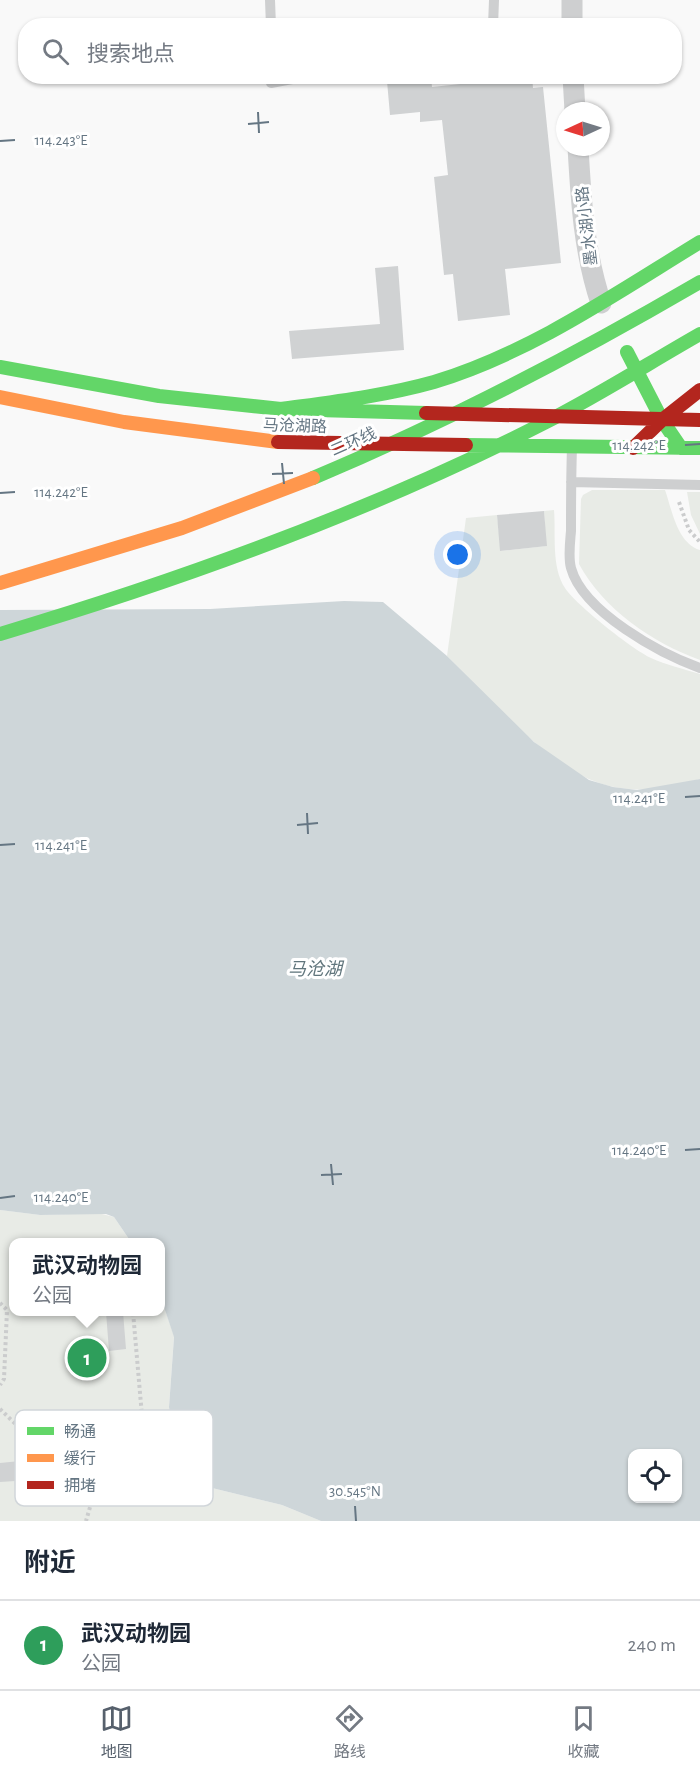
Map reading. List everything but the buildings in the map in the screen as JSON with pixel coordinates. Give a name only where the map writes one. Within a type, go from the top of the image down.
[{"type":"main road","points":[[281,409],[384,394],[455,375],[528,344],[601,303],[700,242]]},
{"type":"main road","name":"二环线","points":[[0,583],[182,526],[337,466],[470,408],[574,355],[700,282]]},
{"type":"main road","points":[[601,303],[662,420],[681,448]]},
{"type":"main road","points":[[0,634],[122,598],[233,559],[356,509],[548,421],[700,334]]},
{"type":"main road","name":"马沧湖路","points":[[0,367],[148,394],[281,409],[700,420]]},
{"type":"main road","points":[[633,448],[662,420],[700,390]]},
{"type":"main road","name":"马沧湖路","points":[[0,397],[124,422],[275,442],[700,448]]},
{"type":"street","points":[[572,0],[572,18]]},
{"type":"street","points":[[573,84],[574,102]]},
{"type":"street","name":"墨水湖小路","points":[[579,156],[584,234],[591,271],[601,303]]},
{"type":"lane","points":[[270,0],[271,18]]},
{"type":"lane","points":[[493,18],[494,0]]},
{"type":"lane","points":[[572,447],[570,561],[572,570],[584,591],[616,622],[654,648],[700,668]]},
{"type":"lane","points":[[571,482],[700,485]]},
{"type":"path","points":[[673,484],[682,516],[689,530],[700,542]]},
{"type":"path","points":[[0,1303],[7,1310],[4,1379],[0,1385]]},
{"type":"path","points":[[133,1316],[142,1410]]},
{"type":"path","points":[[0,1409],[15,1424]]},
{"type":"path","points":[[86,1521],[90,1506]]},
{"type":"shaded area","points":[[592,490],[665,490],[676,525],[686,540],[700,550],[700,660],[647,634],[615,610],[589,580],[579,564],[581,499],[583,495]]},
{"type":"shaded area","points":[[687,492],[700,492],[700,534],[691,515]]},
{"type":"shaded area","points":[[554,510],[556,560],[561,580],[571,596],[605,626],[642,653],[663,663],[700,674],[700,779],[668,787],[647,789],[625,789],[592,780],[546,752],[503,713],[447,656],[466,518],[497,515],[501,551],[546,546],[544,511]]},
{"type":"shaded area","points":[[0,1210],[40,1215],[98,1213],[114,1217],[128,1238],[9,1238],[9,1316],[165,1316],[165,1310],[174,1336],[169,1410],[15,1410],[15,1506],[213,1506],[213,1488],[282,1505],[321,1521],[0,1521]]},
{"type":"water","name":"马沧湖","points":[[344,601],[383,602],[447,656],[534,742],[589,780],[613,787],[637,790],[700,779],[700,1521],[321,1521],[282,1505],[213,1488],[213,1410],[169,1410],[174,1337],[165,1310],[165,1238],[128,1238],[114,1217],[106,1214],[40,1215],[0,1210],[0,610],[210,609]]},
{"type":"traffic: fast","points":[[281,409],[396,391],[470,370],[571,321],[700,242]]},
{"type":"traffic: fast","points":[[313,478],[461,411],[606,336],[700,282]]},
{"type":"traffic: fast","points":[[0,634],[209,566],[414,485],[566,412],[700,334]]},
{"type":"traffic: fast","points":[[627,352],[662,420],[681,448]]},
{"type":"traffic: fast","points":[[0,367],[159,396],[281,409],[426,413]]},
{"type":"traffic: fast","points":[[466,445],[700,448]]},
{"type":"traffic: slow","points":[[0,397],[124,422],[278,442]]},
{"type":"traffic: slow","points":[[0,583],[182,528],[313,478]]},
{"type":"traffic: jam","points":[[633,448],[662,420],[700,390]]},
{"type":"traffic: jam","points":[[426,413],[700,420]]},
{"type":"traffic: jam","points":[[278,442],[466,445]]},
{"type":"place","name":"武汉动物园","points":[[87,1358]]}]
